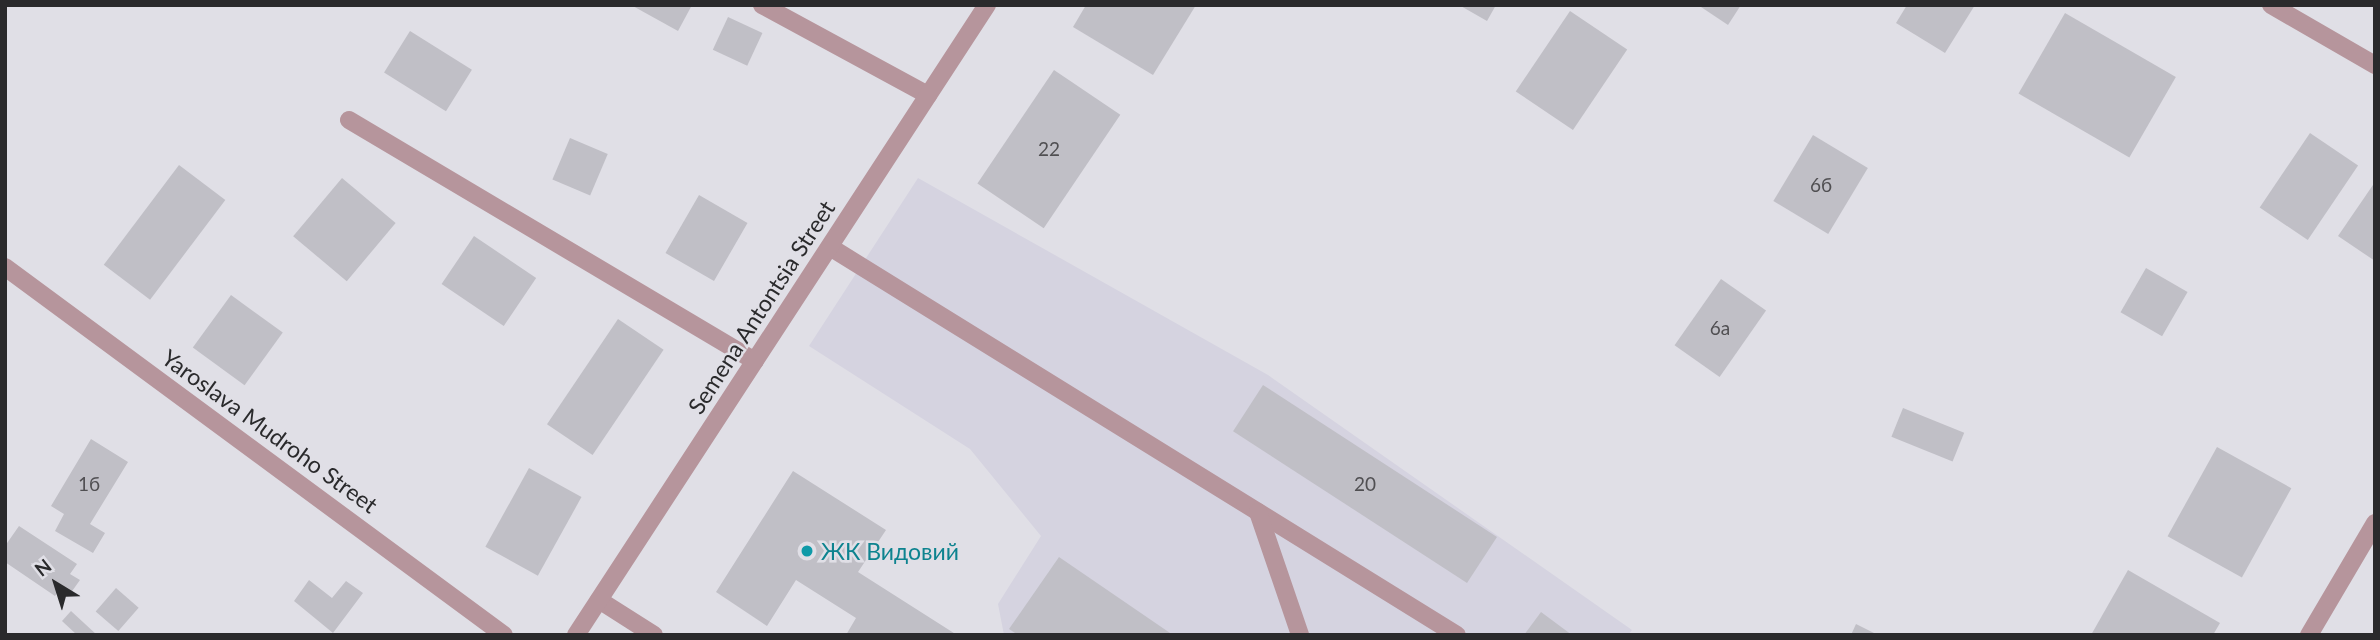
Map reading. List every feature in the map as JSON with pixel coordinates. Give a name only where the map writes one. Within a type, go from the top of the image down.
[{"type":"street","points":[[762,5],[928,95]]},
{"type":"street","name":"Semena Antontsia Street","points":[[576,635],[986,5]]},
{"type":"street","points":[[2272,5],[2375,65]]},
{"type":"street","points":[[349,120],[755,361]]},
{"type":"street","points":[[830,247],[1457,635]]},
{"type":"street","name":"Yaroslava Mudroho Street","points":[[5,267],[505,635]]},
{"type":"street","points":[[1258,512],[1300,635]]},
{"type":"street","points":[[2309,635],[2375,523]]},
{"type":"street","points":[[599,600],[654,635]]},
{"type":"shaded area","points":[[918,178],[1268,375],[1632,630],[1628,635],[1004,635],[998,604],[1041,536],[970,449],[809,346]]},
{"type":"building","points":[[631,5],[692,5],[678,31]]},
{"type":"building","points":[[1086,5],[1196,5],[1153,75],[1073,27]]},
{"type":"building","points":[[1459,5],[1496,5],[1487,21]]},
{"type":"building","points":[[1698,5],[1741,5],[1728,25]]},
{"type":"building","points":[[1907,5],[1975,5],[1945,53],[1896,23]]},
{"type":"building","points":[[1570,11],[1627,50],[1573,130],[1516,91]]},
{"type":"building","points":[[2065,13],[2176,77],[2129,158],[2018,94]]},
{"type":"building","points":[[728,17],[762,33],[747,66],[713,50]]},
{"type":"building","points":[[410,31],[472,70],[446,111],[384,73]]},
{"type":"building","points":[[1054,70],[1120,115],[1044,228],[977,184]]},
{"type":"building","points":[[2310,133],[2358,165],[2308,240],[2260,208]]},
{"type":"building","points":[[1813,135],[1868,168],[1828,234],[1773,201]]},
{"type":"building","points":[[570,138],[608,154],[590,195],[552,179]]},
{"type":"building","points":[[179,165],[225,200],[150,300],[104,265]]},
{"type":"building","points":[[342,178],[396,223],[347,281],[293,236]]},
{"type":"building","points":[[2375,182],[2375,261],[2338,236]]},
{"type":"building","points":[[699,195],[747,223],[714,281],[666,253]]},
{"type":"building","points":[[474,236],[536,278],[504,326],[442,284]]},
{"type":"building","points":[[2146,268],[2188,292],[2162,336],[2120,312]]},
{"type":"building","points":[[1721,279],[1766,311],[1720,377],[1675,345]]},
{"type":"building","points":[[231,295],[283,333],[245,385],[193,348]]},
{"type":"building","points":[[618,319],[664,350],[593,455],[547,424]]},
{"type":"building","points":[[1263,385],[1497,537],[1467,583],[1233,431]]},
{"type":"building","points":[[1903,408],[1964,433],[1953,461],[1891,437]]},
{"type":"building","points":[[91,439],[128,462],[90,524],[105,533],[93,553],[55,531],[64,514],[51,506]]},
{"type":"building","points":[[2217,447],[2291,488],[2242,577],[2168,536]]},
{"type":"building","points":[[529,468],[581,497],[538,576],[485,547]]},
{"type":"building","name":"ЖК Видовий","points":[[793,471],[886,530],[858,572],[957,635],[846,635],[856,618],[796,580],[767,626],[716,592]]},
{"type":"building","points":[[19,526],[77,564],[70,574],[80,580],[70,594],[61,588],[55,596],[5,562],[5,546]]},
{"type":"building","points":[[1059,557],[1173,635],[1018,635],[1009,629]]},
{"type":"building","points":[[2128,570],[2220,623],[2213,635],[2091,635]]},
{"type":"building","points":[[309,580],[332,598],[346,581],[363,593],[333,633],[294,601]]},
{"type":"building","points":[[116,588],[139,608],[118,631],[96,611]]},
{"type":"building","points":[[71,611],[97,635],[77,635],[62,621]]},
{"type":"building","points":[[1541,612],[1572,635],[1524,635]]},
{"type":"building","points":[[1856,624],[1878,635],[1851,635]]},
{"type":"place","name":"ЖК Видовий","points":[[807,551]]}]
